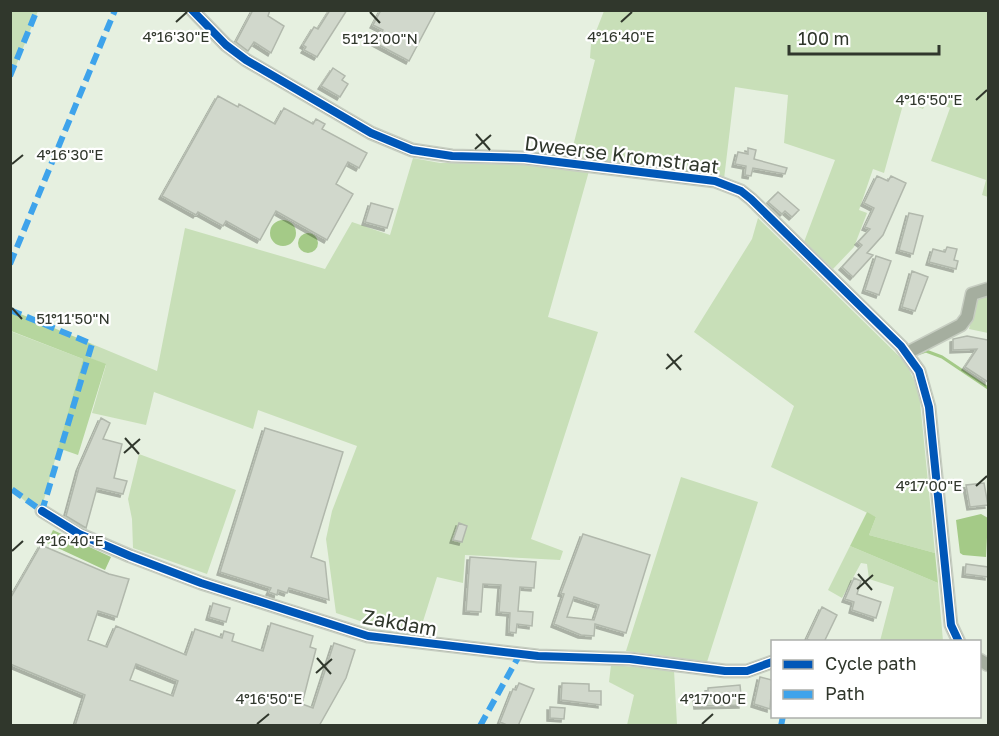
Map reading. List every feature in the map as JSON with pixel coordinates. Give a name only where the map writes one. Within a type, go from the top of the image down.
[{"type":"street","name":"Dweerse Kromstraat","points":[[192,10],[226,45],[254,65],[371,133],[412,150],[452,156],[568,162],[729,185],[751,199],[907,353],[924,383],[929,407],[951,625],[958,640]]},
{"type":"street","points":[[907,353],[961,325],[967,317],[972,294],[988,289]]},
{"type":"street","name":"Zakdam","points":[[42,512],[79,534],[130,556],[201,583],[368,636],[538,656],[630,659],[725,671],[747,671],[771,662]]},
{"type":"shaded area","points":[[10,11],[38,11],[11,78]]},
{"type":"shaded area","points":[[604,11],[988,11],[988,197],[982,195],[986,180],[931,161],[950,108],[928,98],[923,109],[904,101],[884,173],[873,169],[859,210],[867,213],[854,247],[833,269],[804,242],[835,160],[784,143],[788,95],[735,87],[724,179],[570,158],[595,60],[590,58],[591,44]]},
{"type":"shaded area","points":[[413,158],[440,163],[507,162],[589,171],[548,317],[598,332],[531,539],[563,551],[560,560],[465,555],[463,583],[437,577],[419,634],[375,626],[336,613],[326,539],[332,511],[357,446],[258,410],[253,429],[154,392],[146,425],[92,413],[106,365],[88,357],[92,344],[157,371],[185,228],[325,269],[352,222],[390,235]]},
{"type":"shaded area","points":[[758,218],[906,363],[919,391],[935,553],[869,535],[876,517],[771,467],[794,406],[694,332],[752,239]]},
{"type":"shaded area","points":[[283,220],[292,224],[296,233],[292,242],[283,246],[274,242],[270,233],[274,224]]},
{"type":"shaded area","points":[[304,233],[312,233],[318,239],[318,247],[312,253],[304,253],[298,247],[298,239]]},
{"type":"shaded area","points":[[988,296],[988,333],[969,329],[977,299]]},
{"type":"shaded area","points":[[11,310],[92,344],[88,357],[106,364],[78,455],[58,448],[83,359],[11,331]]},
{"type":"shaded area","points":[[10,331],[83,359],[40,514],[11,489]]},
{"type":"shaded area","points":[[139,454],[236,490],[207,574],[133,548],[132,519],[128,499]]},
{"type":"shaded area","points":[[681,477],[758,502],[707,662],[626,651]]},
{"type":"shaded area","points":[[867,512],[876,517],[869,535],[935,553],[938,583],[850,546]]},
{"type":"shaded area","points":[[981,514],[988,518],[986,557],[963,555],[960,553],[956,520]]},
{"type":"shaded area","points":[[53,530],[111,557],[105,570],[47,543]]},
{"type":"shaded area","points":[[850,546],[938,583],[943,640],[880,640],[894,587],[869,579],[867,564],[861,563],[842,598],[828,590]]},
{"type":"shaded area","points":[[611,665],[674,670],[677,725],[627,725],[634,695],[609,682]]},
{"type":"building","points":[[253,10],[270,10],[268,16],[284,26],[271,53],[254,42],[248,51],[236,42]]},
{"type":"building","points":[[330,10],[347,10],[317,57],[304,50],[306,47],[303,45],[314,27],[318,29]]},
{"type":"building","points":[[381,10],[436,10],[409,61],[375,43],[383,30],[373,25]]},
{"type":"building","points":[[333,68],[345,76],[342,80],[348,84],[340,97],[321,86]]},
{"type":"building","points":[[218,96],[238,107],[239,104],[275,124],[284,108],[313,124],[316,119],[325,124],[322,129],[367,153],[359,168],[348,162],[336,184],[353,194],[327,240],[276,211],[260,240],[226,221],[223,226],[198,212],[196,215],[162,196]]},
{"type":"building","points":[[748,148],[756,150],[754,159],[787,168],[785,174],[753,168],[751,176],[745,175],[746,166],[735,164],[738,152],[748,154]]},
{"type":"building","points":[[877,176],[888,181],[891,176],[906,183],[883,235],[867,253],[873,255],[853,277],[842,267],[862,245],[858,242],[870,229],[865,227],[874,208],[864,203]]},
{"type":"building","points":[[778,192],[799,210],[792,217],[785,211],[782,214],[768,202]]},
{"type":"building","points":[[371,203],[393,209],[387,228],[365,222]]},
{"type":"building","points":[[909,213],[923,216],[913,254],[899,250]]},
{"type":"building","points":[[947,247],[957,249],[954,260],[958,261],[956,269],[929,262],[933,249],[945,252]]},
{"type":"building","points":[[876,256],[891,261],[879,295],[865,290]]},
{"type":"building","points":[[912,271],[928,277],[915,311],[902,307]]},
{"type":"building","points":[[967,336],[988,340],[988,382],[965,367],[977,349],[953,350],[953,339]]},
{"type":"building","points":[[101,418],[110,423],[103,439],[122,444],[114,478],[127,481],[123,494],[97,488],[86,528],[66,516],[79,468]]},
{"type":"building","points":[[265,428],[343,452],[311,557],[325,562],[329,600],[289,588],[287,593],[278,590],[277,595],[269,592],[271,588],[220,572]]},
{"type":"building","points":[[984,483],[988,505],[970,507],[966,485]]},
{"type":"building","points":[[459,523],[467,526],[462,542],[453,540]]},
{"type":"building","points":[[583,534],[650,555],[626,633],[595,624],[594,636],[581,635],[554,624],[564,594],[561,593]],"holes":[[[574,597],[599,605],[594,620],[567,617]]]},
{"type":"building","points":[[41,545],[109,574],[129,579],[117,617],[98,611],[88,640],[107,647],[116,626],[186,655],[195,629],[222,638],[224,631],[234,634],[232,641],[263,651],[271,623],[313,636],[310,647],[316,649],[302,704],[313,708],[334,643],[355,650],[346,678],[319,726],[75,726],[85,695],[10,664],[10,599]],"holes":[[[136,664],[178,681],[173,696],[130,680]]]},
{"type":"building","points":[[470,557],[536,562],[534,588],[520,587],[518,611],[533,612],[532,626],[517,624],[516,633],[509,632],[510,613],[499,612],[501,585],[483,584],[481,612],[466,611]]},
{"type":"building","points":[[966,564],[988,567],[988,577],[965,574]]},
{"type":"building","points":[[854,578],[861,581],[857,594],[881,602],[876,618],[852,610],[854,602],[845,599]]},
{"type":"building","points":[[213,603],[230,608],[226,622],[209,617]]},
{"type":"building","points":[[822,607],[837,615],[825,640],[807,639]]},
{"type":"building","points":[[760,677],[771,680],[770,709],[754,704]]},
{"type":"building","points":[[519,683],[534,689],[518,726],[509,726],[500,722],[513,689],[516,690]]},
{"type":"building","points":[[562,683],[589,684],[589,691],[601,691],[601,705],[561,700]]},
{"type":"building","points":[[740,685],[742,705],[697,706],[696,697],[708,696],[708,688]]},
{"type":"building","points":[[550,707],[565,708],[564,719],[550,718]]},
{"type":"waterway","points":[[920,353],[926,351],[942,357],[988,388]]},
{"type":"marked path","points":[[10,76],[37,10]]},
{"type":"marked path","points":[[10,264],[115,10]]},
{"type":"marked path","points":[[10,310],[92,344],[42,511],[10,488]]},
{"type":"marked path","points":[[480,726],[520,654]]},
{"type":"marked path","points":[[781,726],[783,718]]},
{"type":"cycle path","points":[[192,10],[226,45],[246,60],[371,133],[412,150],[452,156],[525,158],[715,181],[741,191],[751,199],[901,346],[919,371],[929,407],[951,625],[958,640]]},
{"type":"cycle path","points":[[42,511],[79,534],[130,556],[201,583],[368,636],[538,656],[630,659],[725,671],[747,671],[771,662]]}]
